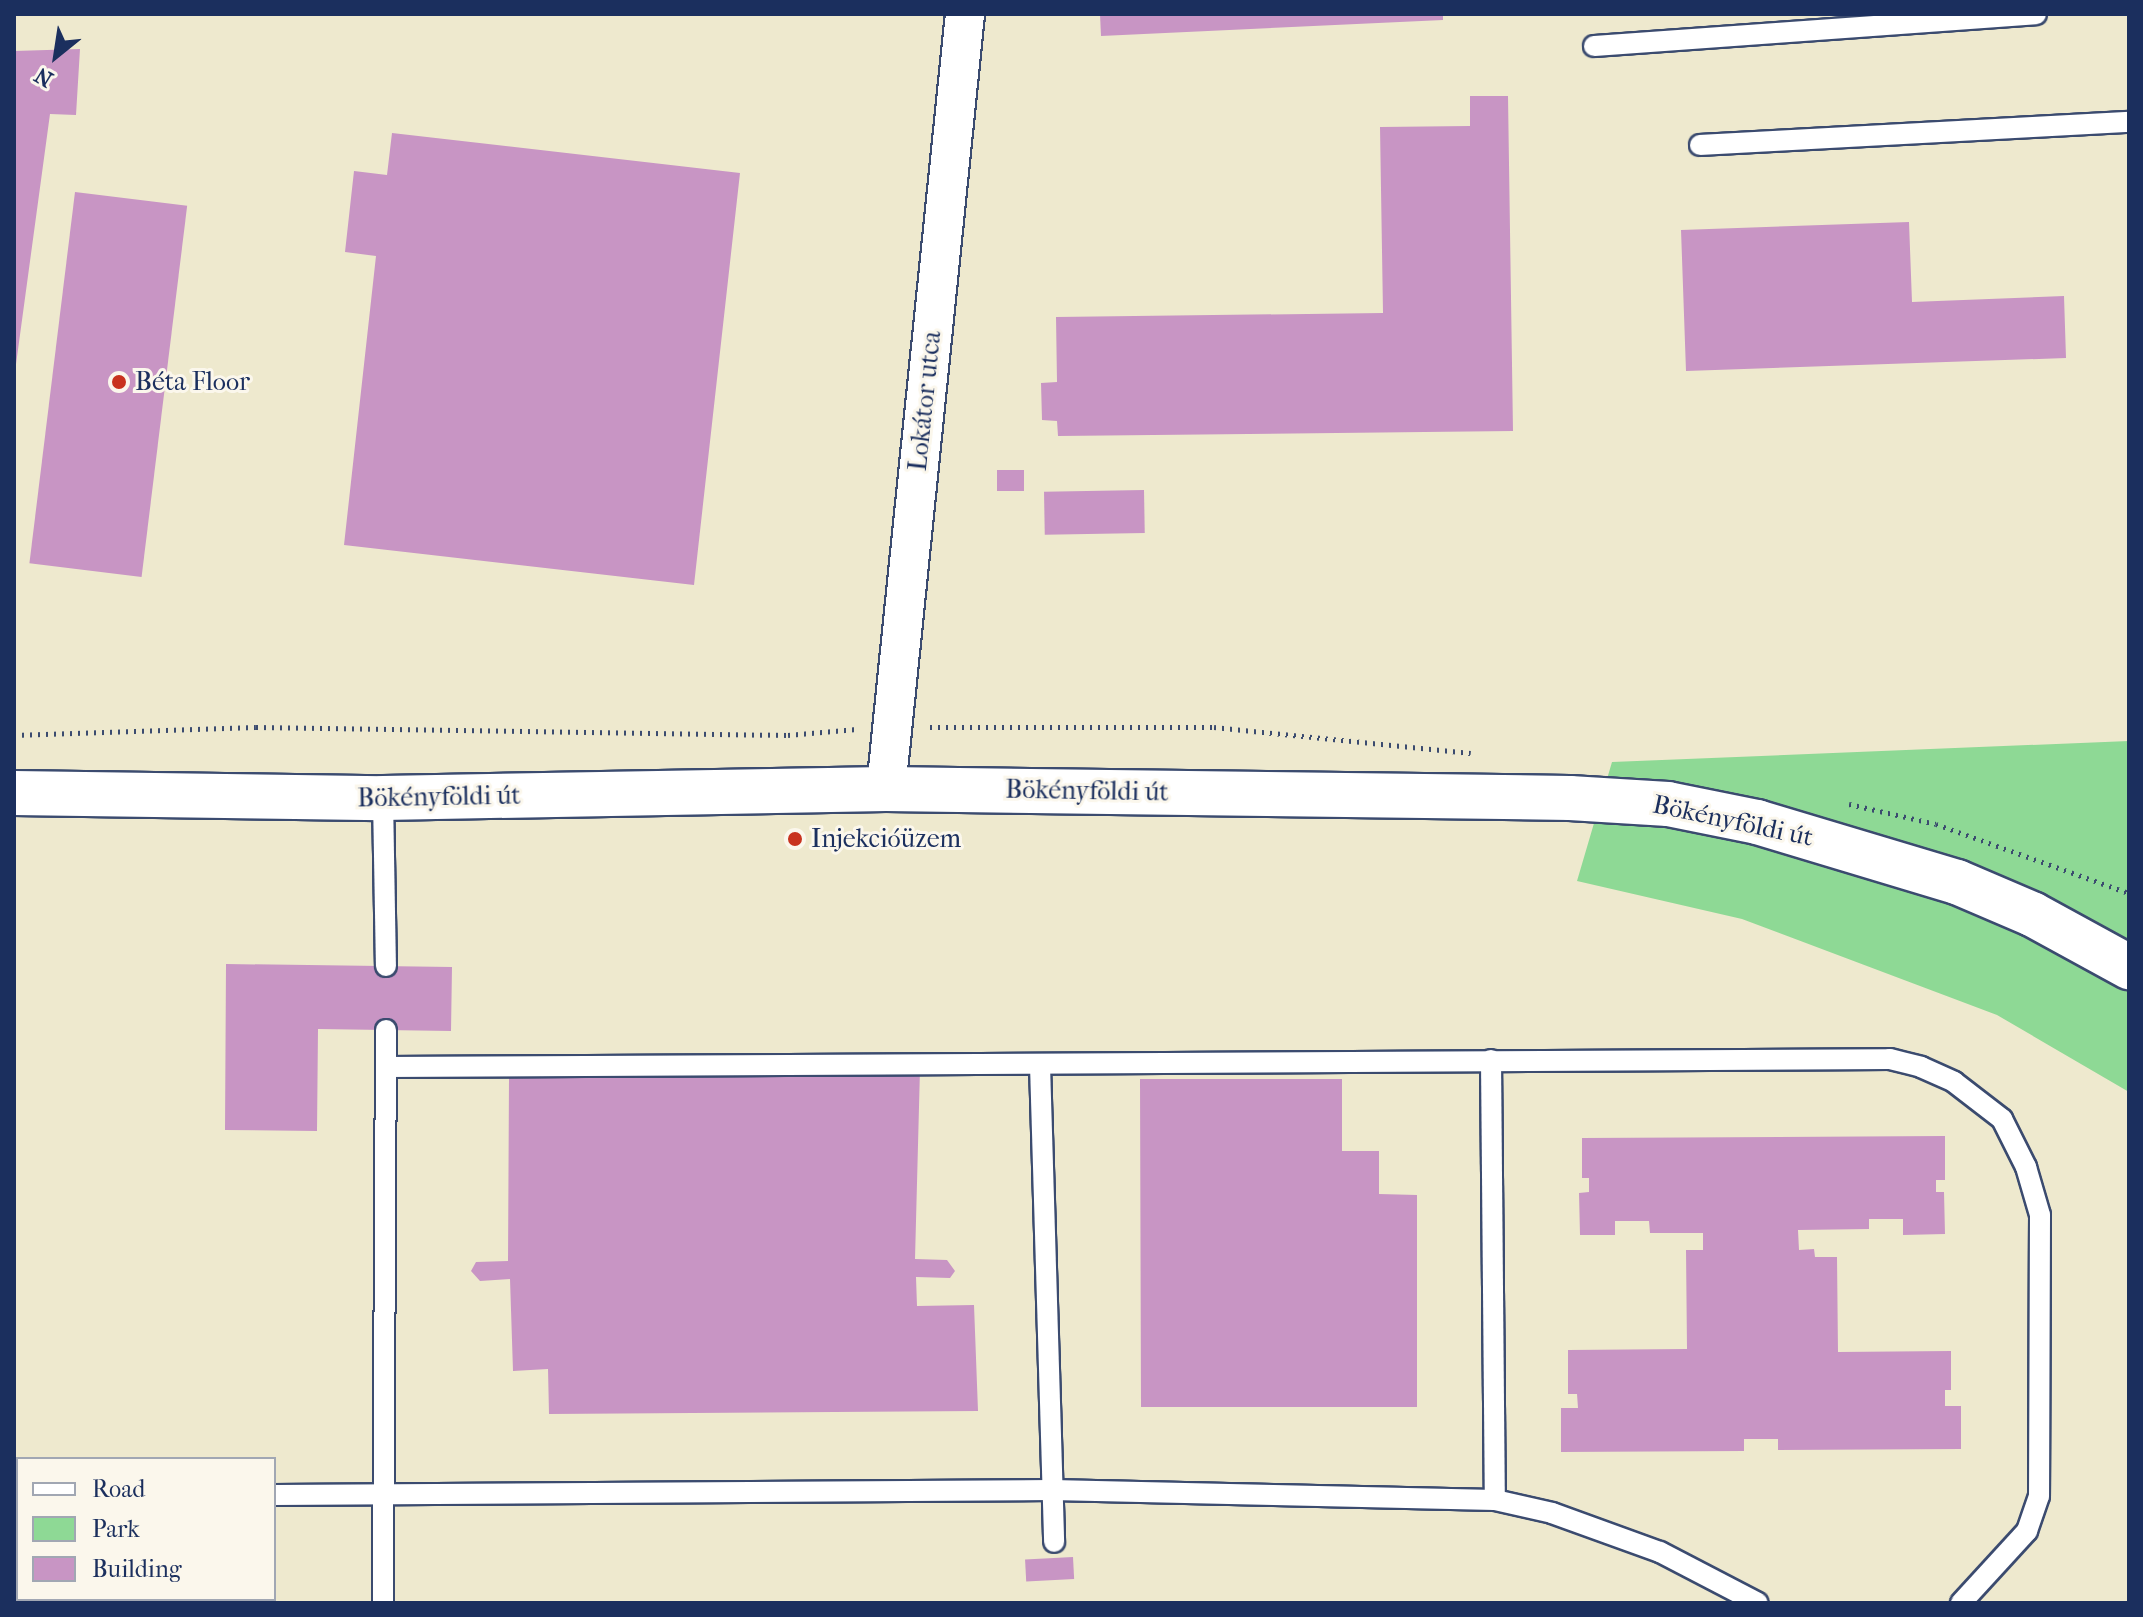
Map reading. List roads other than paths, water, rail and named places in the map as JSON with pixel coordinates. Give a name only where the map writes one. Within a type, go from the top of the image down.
[{"type":"street","name":"Lokátor utca","points":[[886,789],[965,14]]},
{"type":"street","name":"Bökényföldi út","points":[[14,793],[383,798],[886,789],[1570,798],[1668,804],[1772,826],[1957,882],[2032,914],[2129,967]]},
{"type":"lane","points":[[1594,46],[2036,14]]},
{"type":"lane","points":[[1700,145],[2129,122]]},
{"type":"lane","points":[[383,798],[386,966]]},
{"type":"lane","points":[[383,1603],[386,1030]]},
{"type":"lane","points":[[386,1067],[1890,1059],[1954,1082],[2002,1119],[2026,1167],[2040,1215],[2039,1496],[2027,1531],[1961,1603]]},
{"type":"lane","points":[[1491,1060],[1495,1500]]},
{"type":"lane","points":[[1040,1065],[1054,1542]]},
{"type":"lane","points":[[276,1495],[1052,1490],[1495,1500],[1552,1513],[1660,1552],[1756,1602]]},
{"type":"place","name":"Béta Floor","points":[[119,382]]},
{"type":"place","name":"Injekcióüzem","points":[[795,839]]}]
